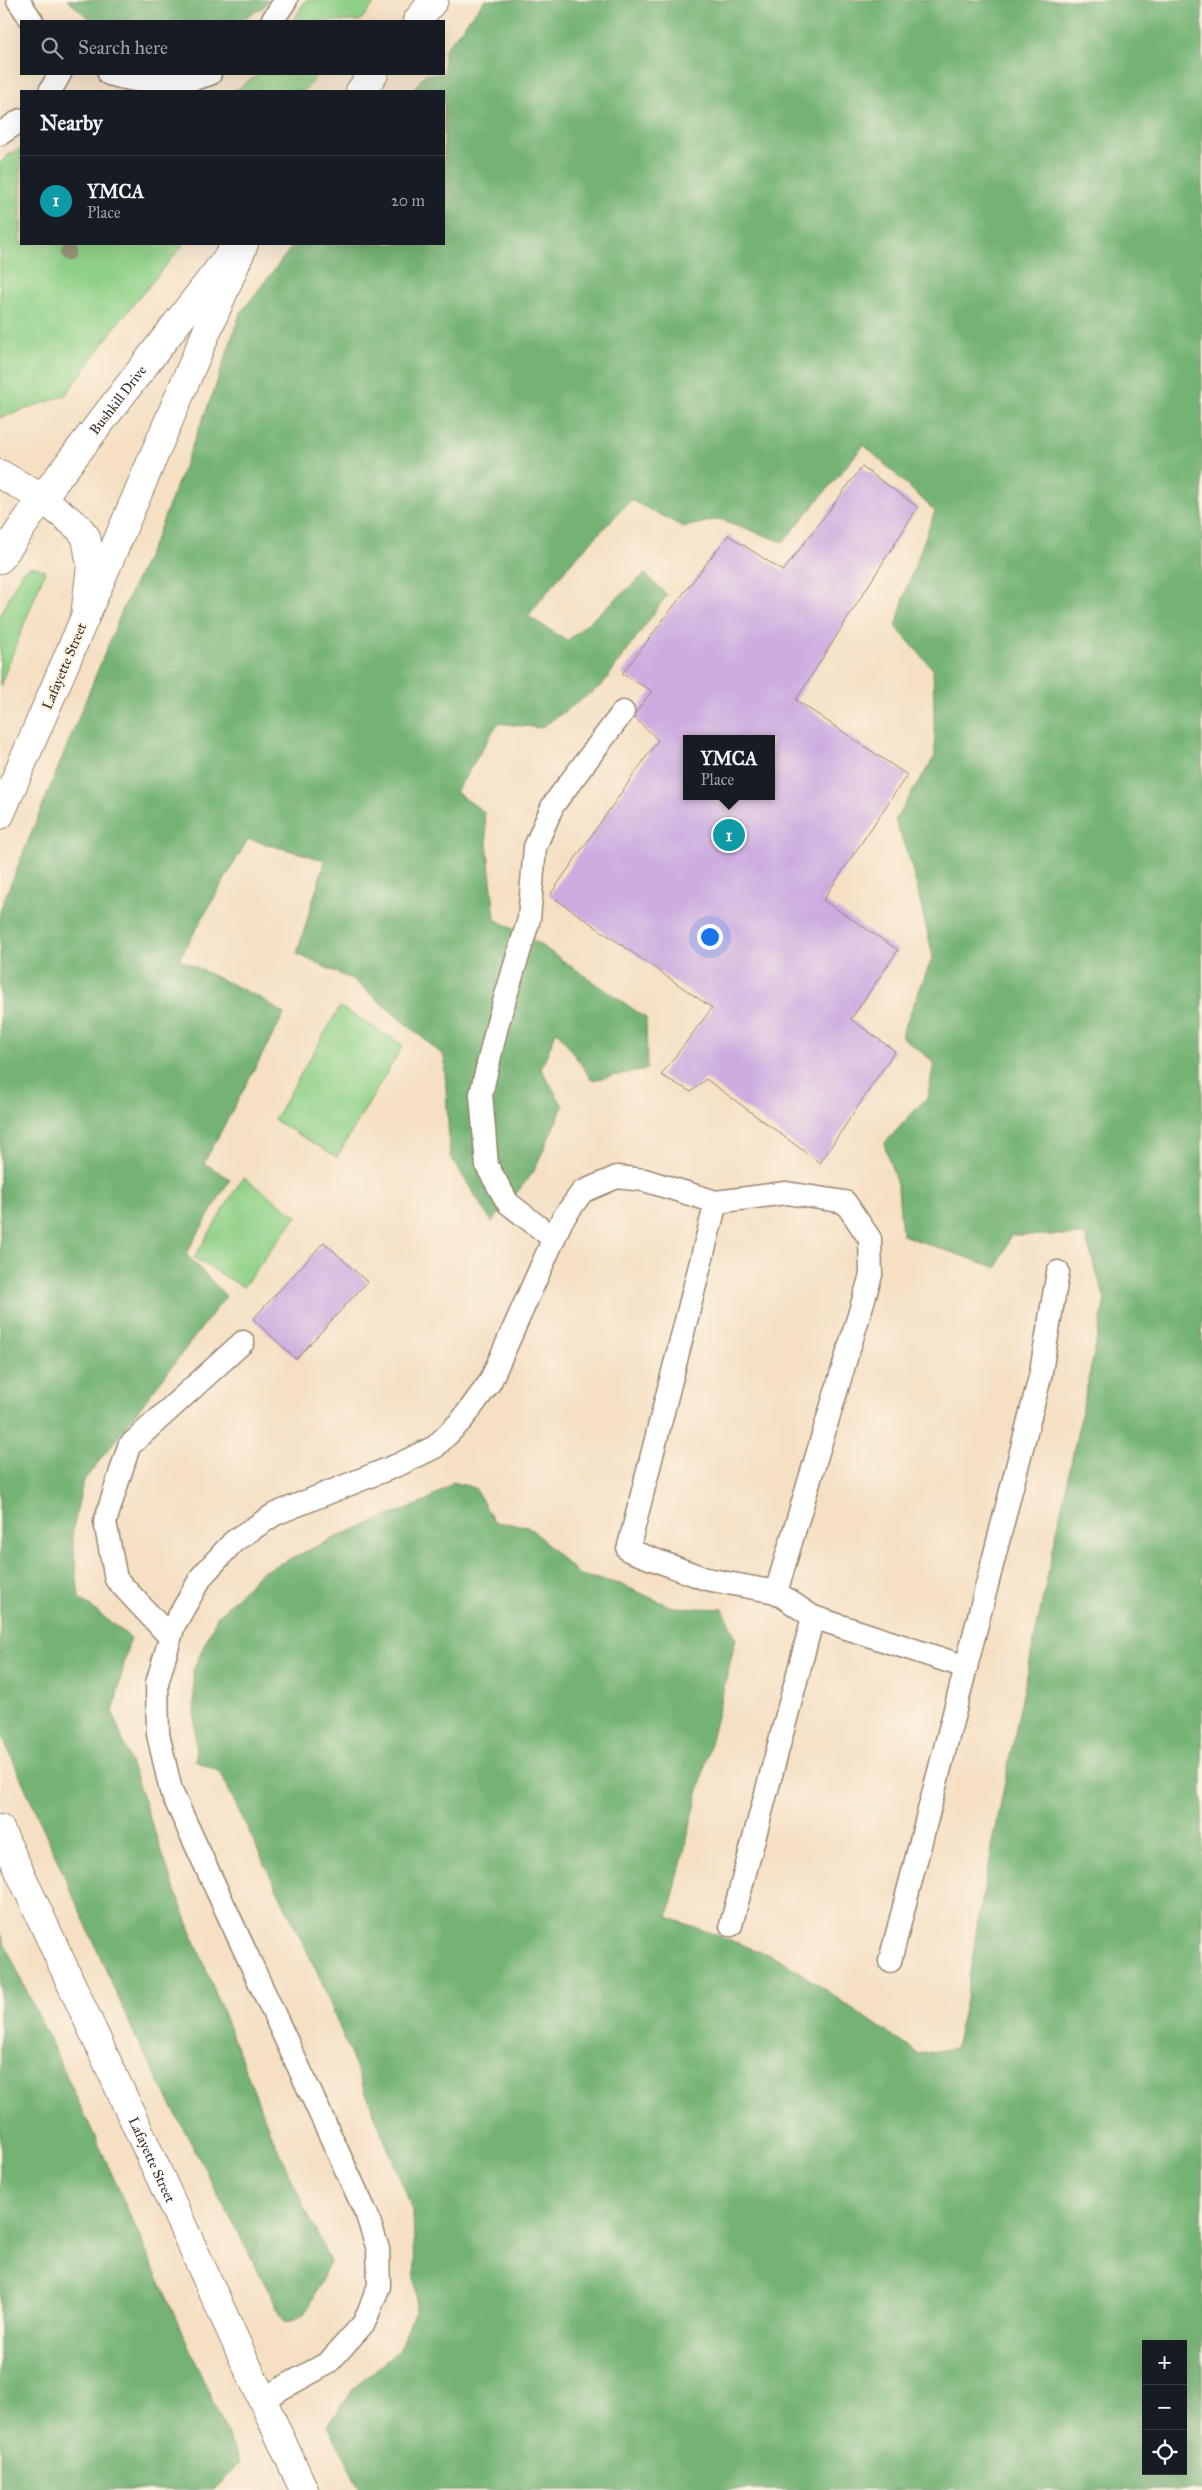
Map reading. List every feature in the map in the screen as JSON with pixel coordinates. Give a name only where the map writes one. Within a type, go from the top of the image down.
[{"type":"main road","points":[[418,20],[434,0]]},
{"type":"main road","points":[[361,90],[373,75]]},
{"type":"main road","name":"Bushkill Drive","points":[[0,559],[42,498],[237,245]]},
{"type":"main road","points":[[85,617],[244,245]]},
{"type":"main road","name":"Lafayette Street","points":[[0,474],[42,498],[79,528],[86,537],[90,565],[85,617],[0,816]]},
{"type":"main road","name":"Lafayette Street","points":[[0,1829],[304,2490]]},
{"type":"lane","points":[[18,0],[31,20]]},
{"type":"lane","points":[[273,20],[286,0]]},
{"type":"lane","points":[[51,90],[59,75]]},
{"type":"lane","points":[[112,75],[135,82],[189,81],[207,75]]},
{"type":"lane","points":[[0,134],[20,121]]},
{"type":"lane","points":[[554,1239],[508,1203],[487,1166],[482,1094],[498,1022],[529,920],[535,847],[553,804],[623,712]]},
{"type":"lane","points":[[262,2399],[328,2363],[364,2323],[379,2286],[378,2249],[367,2215],[172,1791],[158,1734],[158,1683],[174,1625],[202,1576],[234,1541],[275,1514],[400,1464],[435,1447],[462,1420],[490,1382],[562,1220],[582,1192],[617,1177],[644,1180],[716,1202],[786,1194],[845,1202],[870,1239],[871,1276],[776,1592]]},
{"type":"lane","points":[[716,1202],[628,1550],[706,1579],[776,1592],[813,1616],[966,1667]]},
{"type":"lane","points":[[890,1961],[1040,1377],[1058,1272]]},
{"type":"lane","points":[[170,1637],[116,1580],[105,1522],[129,1446],[243,1342]]},
{"type":"lane","points":[[731,1925],[813,1616]]},
{"type":"green space","points":[[67,0],[268,0],[264,7],[241,20],[92,20]]},
{"type":"green space","points":[[306,0],[377,0],[361,20],[294,20]]},
{"type":"green space","points":[[485,0],[1202,0],[1202,2490],[360,2490],[328,2425],[355,2387],[398,2351],[416,2309],[413,2211],[320,1978],[220,1772],[196,1761],[193,1670],[217,1617],[260,1573],[343,1534],[427,1501],[453,1482],[475,1488],[494,1522],[528,1526],[579,1575],[620,1584],[672,1607],[723,1609],[736,1638],[668,1917],[780,1959],[919,2054],[955,2048],[966,2000],[978,1921],[1008,1766],[1105,1300],[1085,1235],[1011,1235],[997,1268],[902,1235],[898,1188],[884,1144],[928,1096],[934,1062],[901,1036],[933,956],[911,863],[895,820],[935,756],[933,669],[896,627],[906,590],[935,511],[864,445],[783,542],[720,519],[684,527],[631,500],[568,566],[528,616],[567,641],[645,574],[667,595],[602,685],[541,728],[498,723],[456,792],[484,812],[495,919],[536,942],[646,1018],[647,1069],[592,1080],[557,1030],[541,1069],[563,1106],[533,1173],[492,1222],[450,1156],[444,1056],[355,981],[297,954],[325,860],[248,839],[179,959],[262,999],[284,1014],[204,1163],[230,1179],[186,1254],[226,1296],[83,1482],[72,1534],[79,1598],[130,1637],[113,1713],[176,1893],[270,2132],[330,2262],[305,2315],[285,2322],[137,2040],[0,1731],[0,910],[122,611],[156,538],[215,388],[240,314],[293,245],[445,245],[445,90],[413,90],[424,75],[445,75],[445,49]]},
{"type":"green space","points":[[258,75],[317,75],[305,90],[236,90]]},
{"type":"green space","points":[[20,149],[20,245],[183,245],[118,323],[66,395],[0,418],[0,163],[7,156]]},
{"type":"green space","points":[[30,567],[37,567],[45,571],[0,686],[0,616],[22,571]]},
{"type":"green space","points":[[340,1007],[403,1045],[337,1157],[274,1120]]},
{"type":"green space","points":[[243,1177],[297,1216],[243,1287],[194,1258]]},
{"type":"green space","points":[[0,1934],[103,2154],[240,2463],[214,2490],[0,2490]]},
{"type":"building","points":[[862,467],[918,507],[796,700],[907,775],[823,900],[898,950],[851,1019],[895,1051],[820,1163],[706,1079],[691,1092],[661,1075],[712,1008],[550,895],[658,740],[633,716],[652,691],[622,674],[728,535],[783,571]]},
{"type":"building","points":[[324,1242],[367,1282],[296,1359],[253,1319]]},
{"type":"place","name":"YMCA","points":[[729,835]]}]
